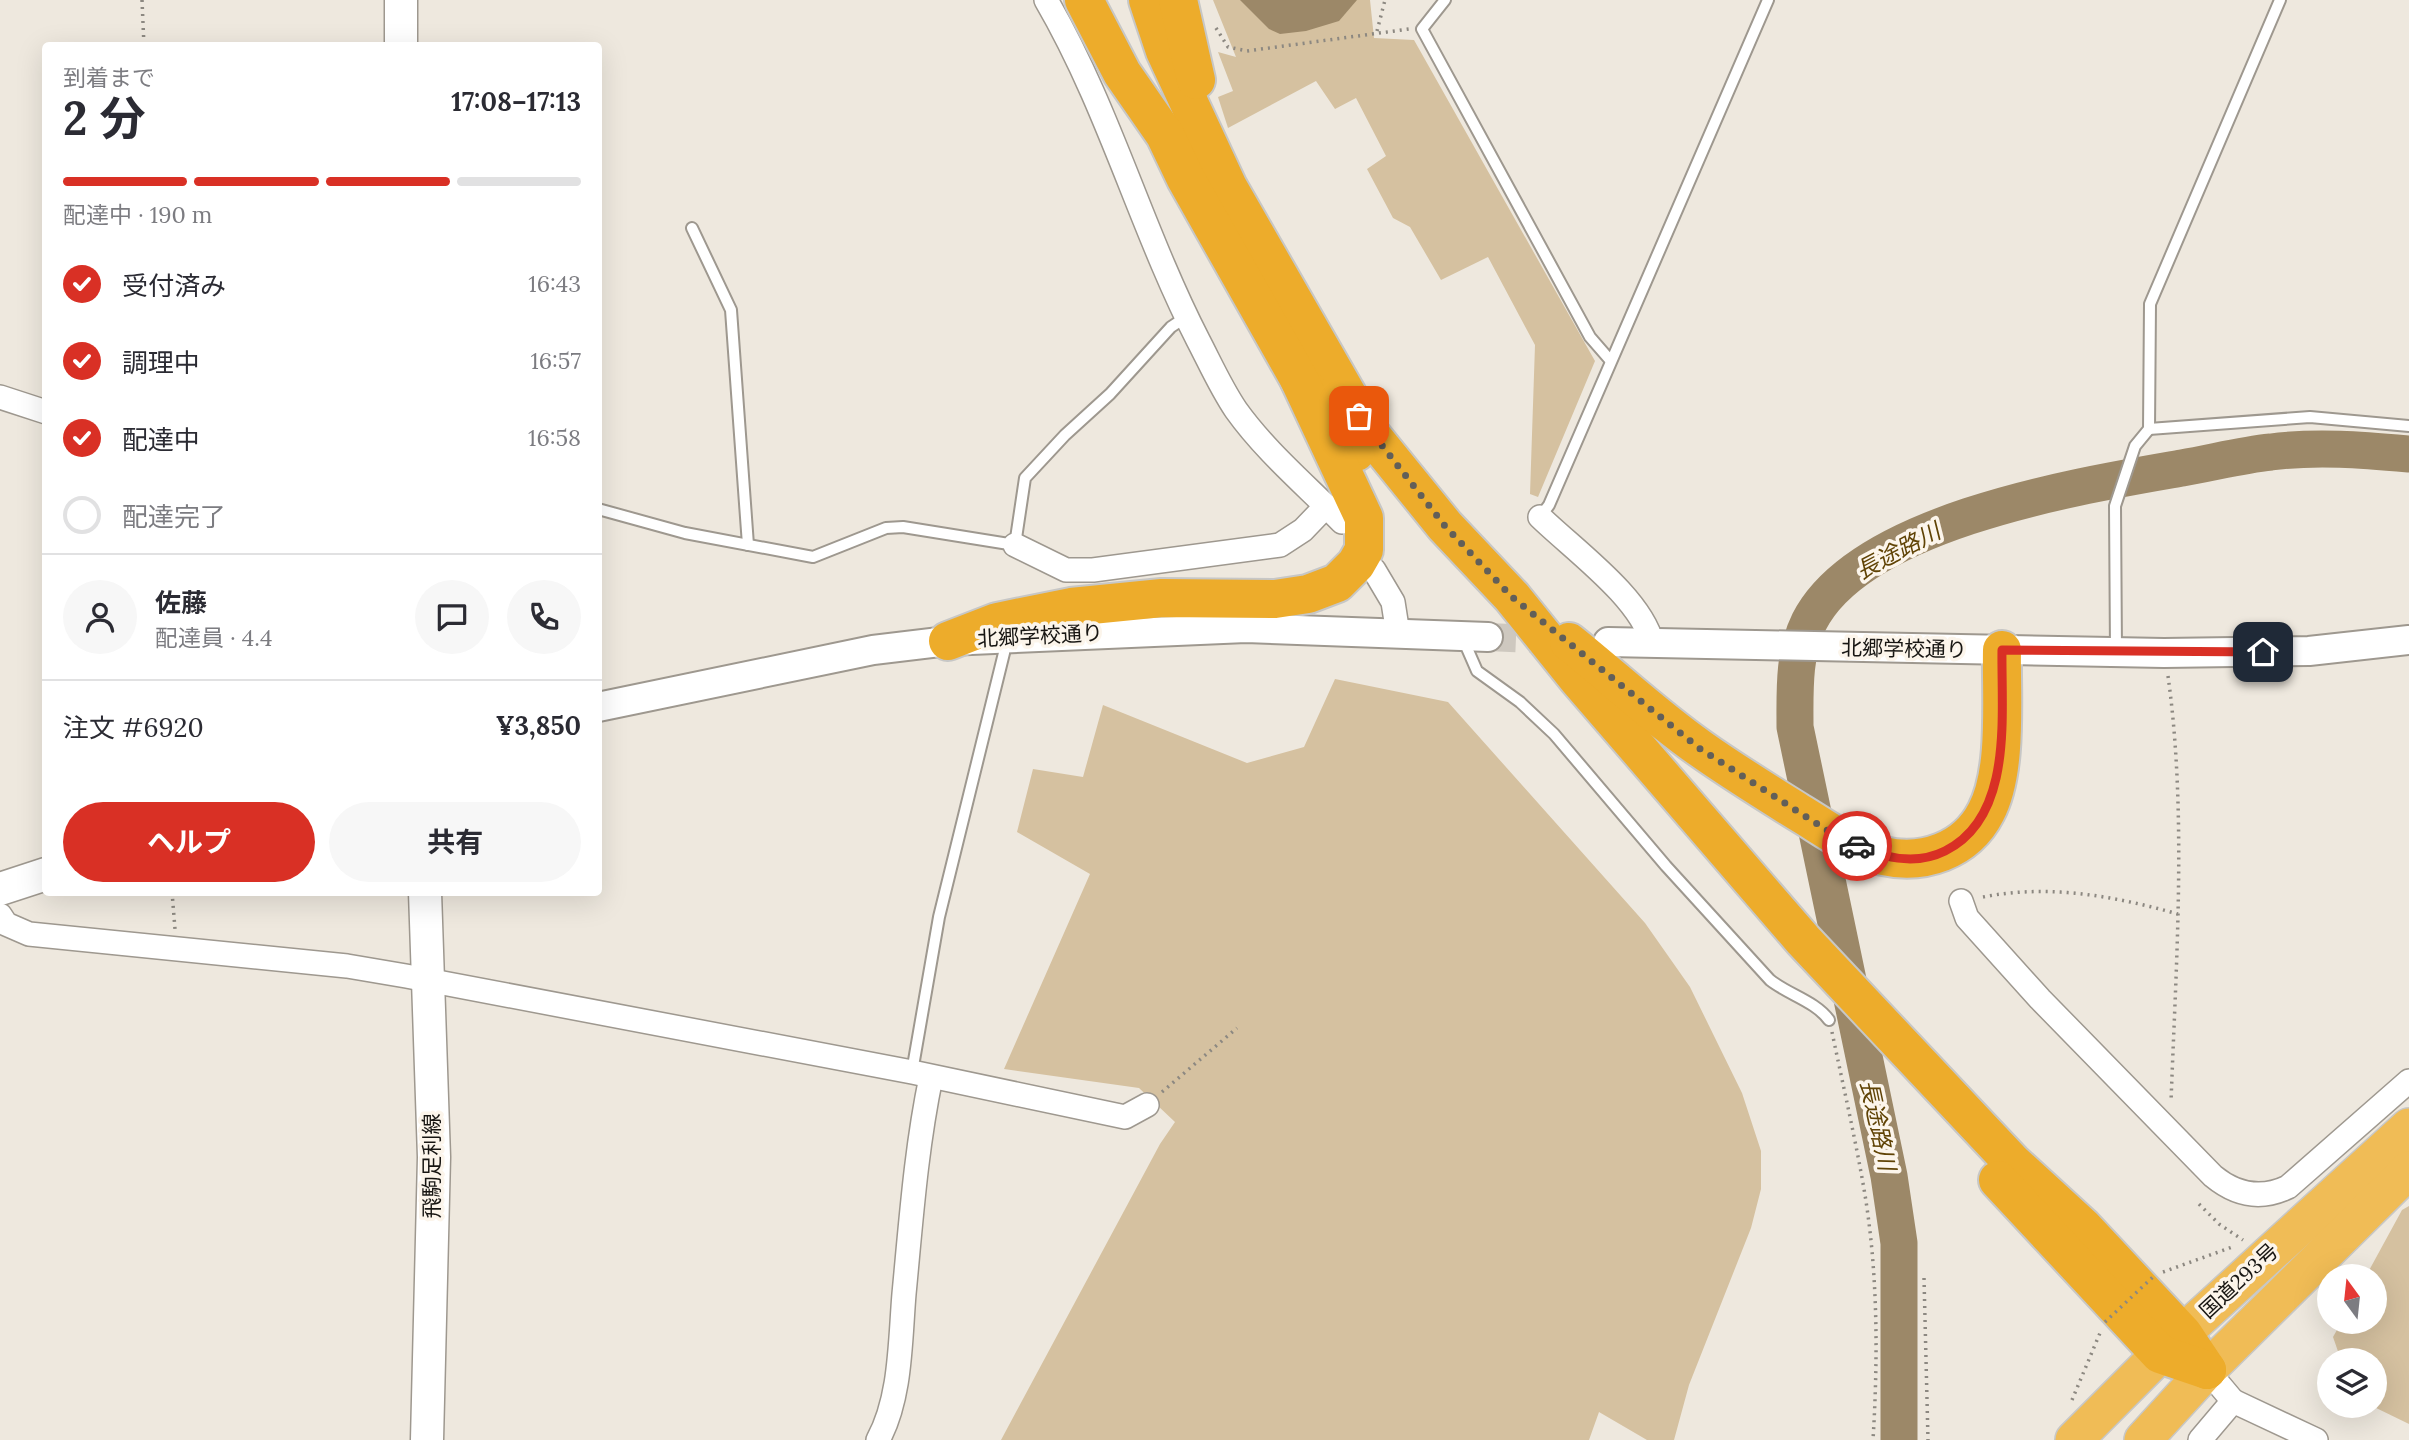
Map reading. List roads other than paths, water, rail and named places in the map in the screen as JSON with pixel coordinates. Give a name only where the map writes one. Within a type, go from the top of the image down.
[{"type":"highway","points":[[948,641],[997,622],[1072,607],[1161,598],[1275,599],[1308,594],[1337,583],[1356,564],[1364,550],[1364,518],[1299,379],[1224,248],[1166,135],[1122,73],[1084,0]]},
{"type":"highway","points":[[1128,0],[1146,54],[1166,135]]},
{"type":"highway","points":[[1148,0],[1165,51],[1209,148],[1265,254],[1368,431],[1445,526],[1512,597],[1800,949]]},
{"type":"highway","points":[[1178,0],[1209,148]]},
{"type":"highway","points":[[1299,379],[1357,453],[1899,1058],[2083,1227],[2172,1344],[2207,1370]]},
{"type":"highway","points":[[1512,597],[1699,748],[1781,801],[1861,848],[1881,856],[1920,859],[1954,847],[1978,825],[1994,790],[1998,763],[2002,650]]},
{"type":"highway","name":"国道293号","points":[[2074,1440],[2172,1344],[2409,1127]]},
{"type":"highway","name":"国道293号","points":[[2143,1440],[2207,1370],[2409,1170]]},
{"type":"main road","points":[[401,0],[401,42]]},
{"type":"main road","points":[[0,889],[42,875]]},
{"type":"main road","name":"飛駒足利線","points":[[425,896],[434,1157],[427,1440]]},
{"type":"street","points":[[1015,545],[1066,570],[1093,570],[1259,550],[1292,538],[1334,514],[1261,441],[1236,409],[1186,317],[1130,189],[1097,97],[1046,0]]},
{"type":"street","points":[[0,397],[42,411]]},
{"type":"street","points":[[1540,517],[1636,607],[1648,626],[1652,643]]},
{"type":"street","points":[[1374,570],[1393,602],[1398,634]]},
{"type":"street","name":"北郷学校通り","points":[[602,706],[862,652],[948,641],[1246,628],[1475,637]]},
{"type":"street","name":"北郷学校通り","points":[[1608,642],[2164,653],[2309,651],[2409,640]]},
{"type":"street","points":[[1961,901],[1967,918],[1980,934],[2167,1128],[2224,1185],[2246,1194],[2276,1193],[2302,1176],[2409,1081]]},
{"type":"street","points":[[0,915],[6,924],[29,934],[176,951],[347,966],[922,1075],[1125,1117],[1147,1105]]},
{"type":"street","points":[[878,1440],[888,1421],[898,1367],[922,1075]]},
{"type":"street","points":[[2207,1370],[2233,1401],[2316,1440]]},
{"type":"street","points":[[2200,1440],[2233,1401]]},
{"type":"lane","points":[[1445,0],[1422,29],[1590,337],[1610,360]]},
{"type":"lane","points":[[1540,517],[1549,505],[1768,0]]},
{"type":"lane","points":[[2116,653],[2115,506],[2135,446],[2149,429],[2150,304],[2280,0]]},
{"type":"lane","points":[[692,228],[731,310],[748,545]]},
{"type":"lane","points":[[602,510],[748,545],[813,557],[886,528],[903,527],[1015,545],[1025,478],[1065,435],[1110,394],[1171,327],[1186,317]]},
{"type":"lane","points":[[2149,429],[2310,417],[2409,426]]},
{"type":"lane","points":[[922,1075],[939,918],[973,786],[1004,653],[1005,637]]},
{"type":"lane","points":[[1475,637],[1467,654],[1477,671],[1520,702],[1554,734],[1666,866],[1770,980],[1822,1010],[1829,1020]]},
{"type":"waterway","name":"長途路川","points":[[1899,1440],[1899,1243],[1889,1176],[1795,727],[1798,660],[1809,622],[1835,587],[1874,558],[1922,534],[1976,514],[2032,498],[2087,485],[2288,450],[2357,450],[2409,454]]},
{"type":"tunnel","points":[[1488,637],[1558,640]]}]
